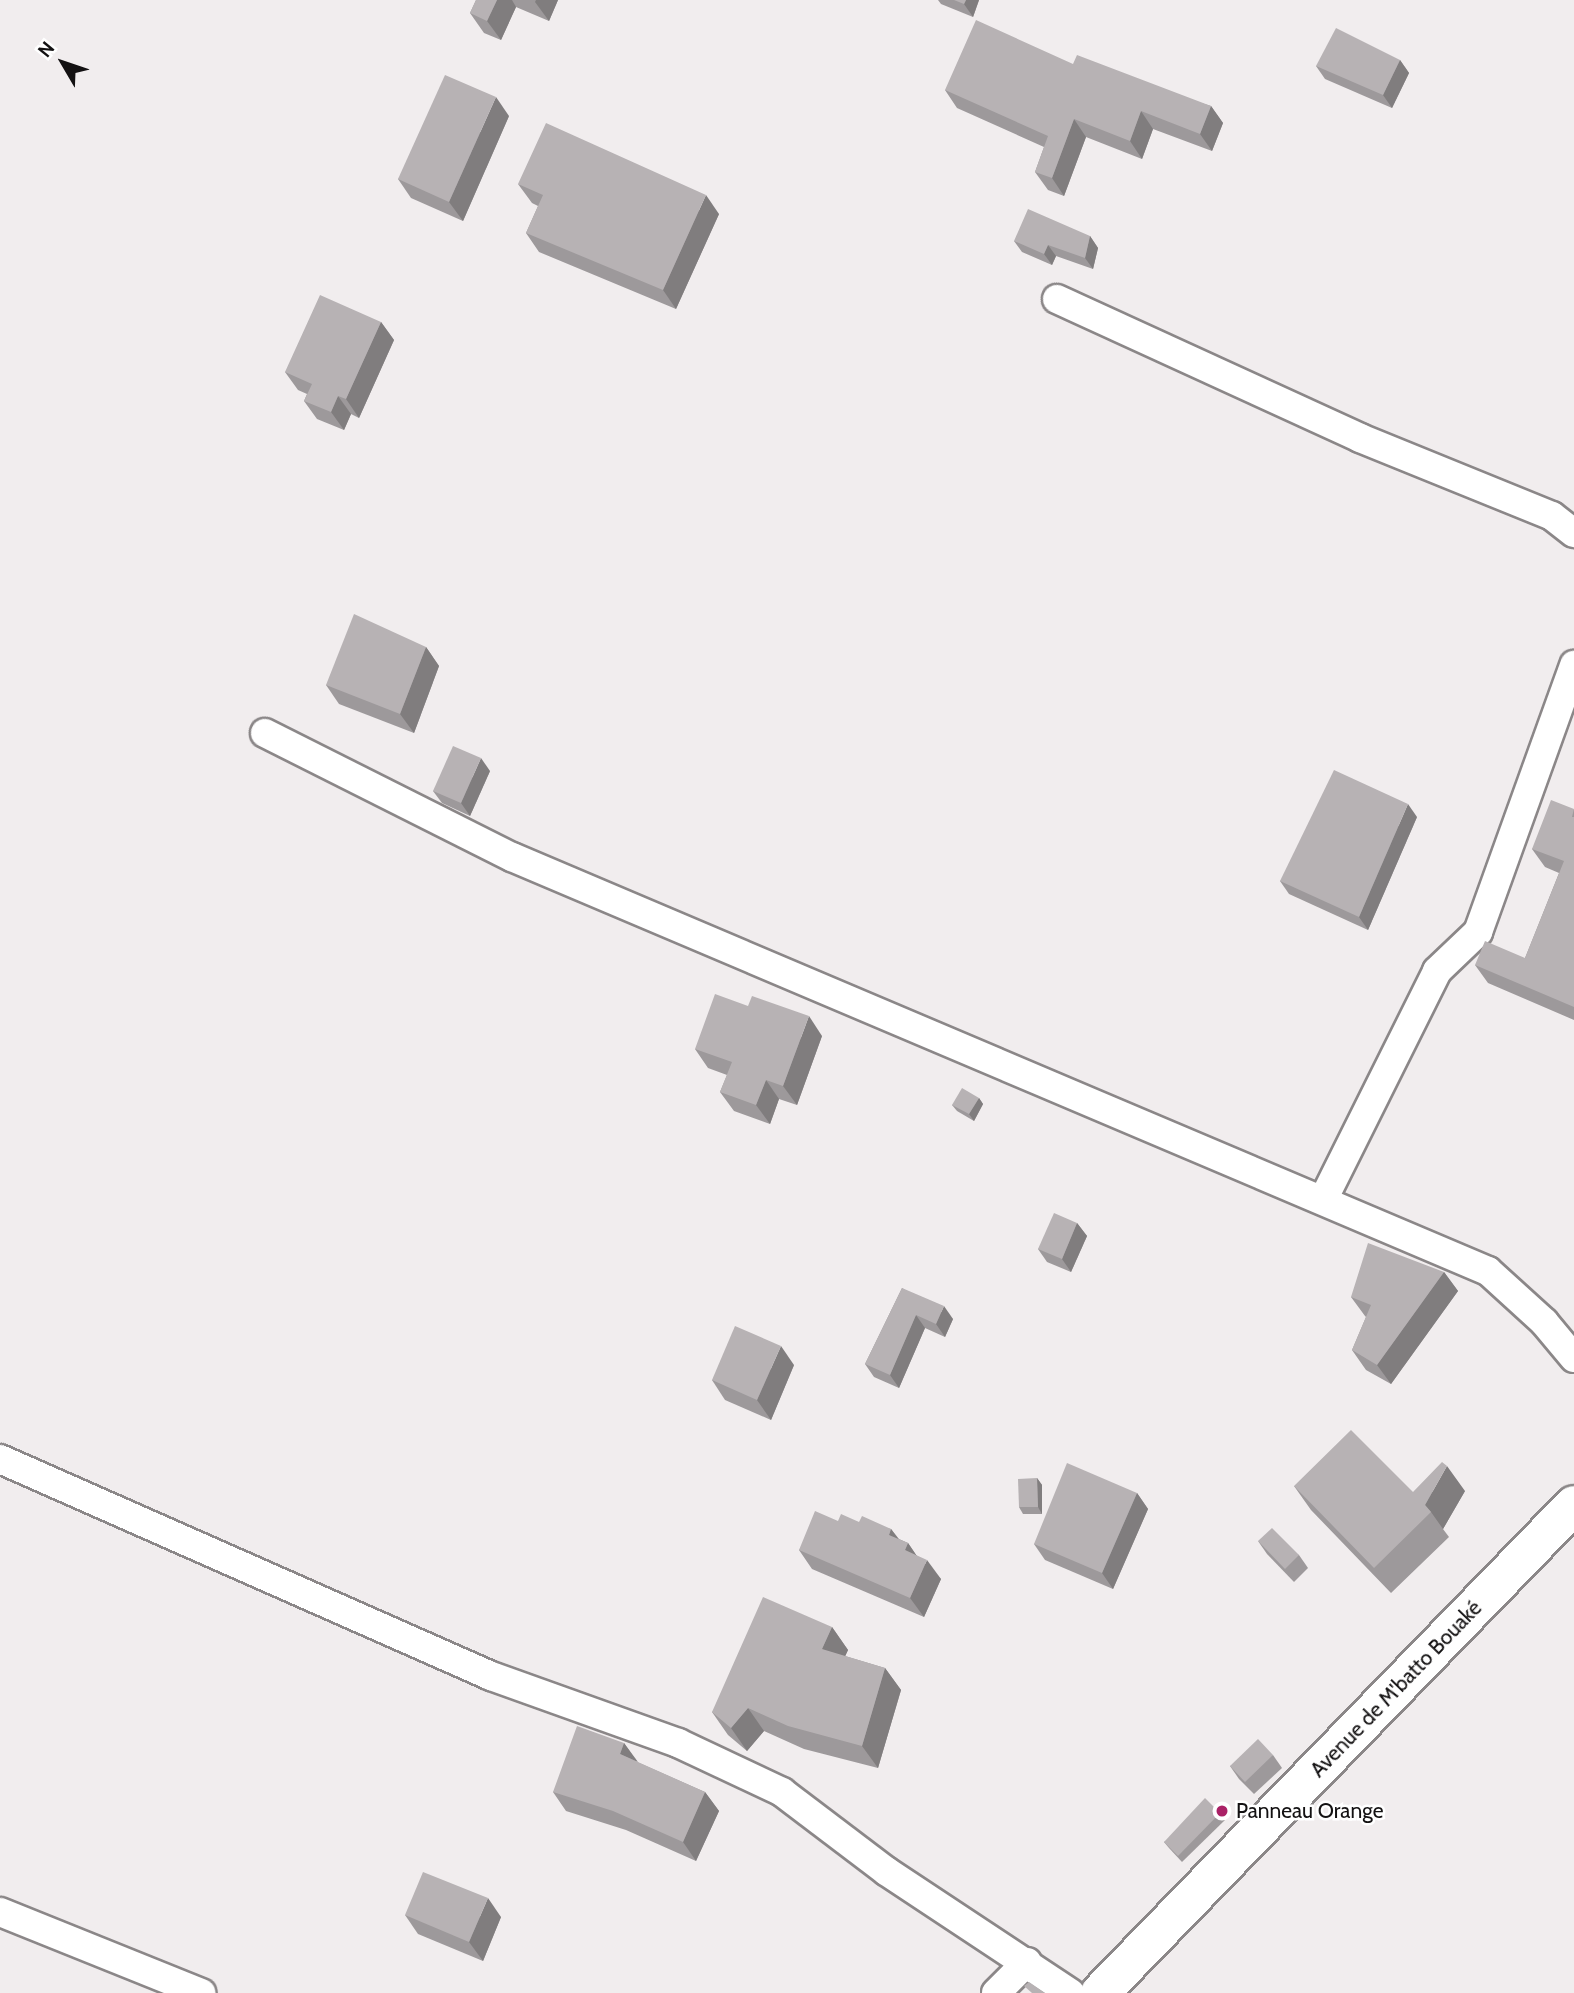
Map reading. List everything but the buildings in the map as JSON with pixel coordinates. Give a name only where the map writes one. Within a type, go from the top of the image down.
[{"type":"street","points":[[1057,299],[1360,438],[1552,516],[1574,533]]},
{"type":"street","points":[[1324,1200],[1437,971],[1479,932],[1574,665]]},
{"type":"street","points":[[265,733],[512,857],[1488,1271],[1544,1322],[1574,1358]]},
{"type":"street","points":[[0,1459],[491,1676],[678,1743],[782,1792],[886,1871],[1070,1993]]},
{"type":"street","name":"Avenue de M'batto Bouaké","points":[[1100,1993],[1574,1506]]},
{"type":"street","points":[[0,1912],[201,1993]]},
{"type":"street","points":[[996,1993],[1027,1962]]},
{"type":"place","name":"Panneau Orange","points":[[1222,1811]]}]
